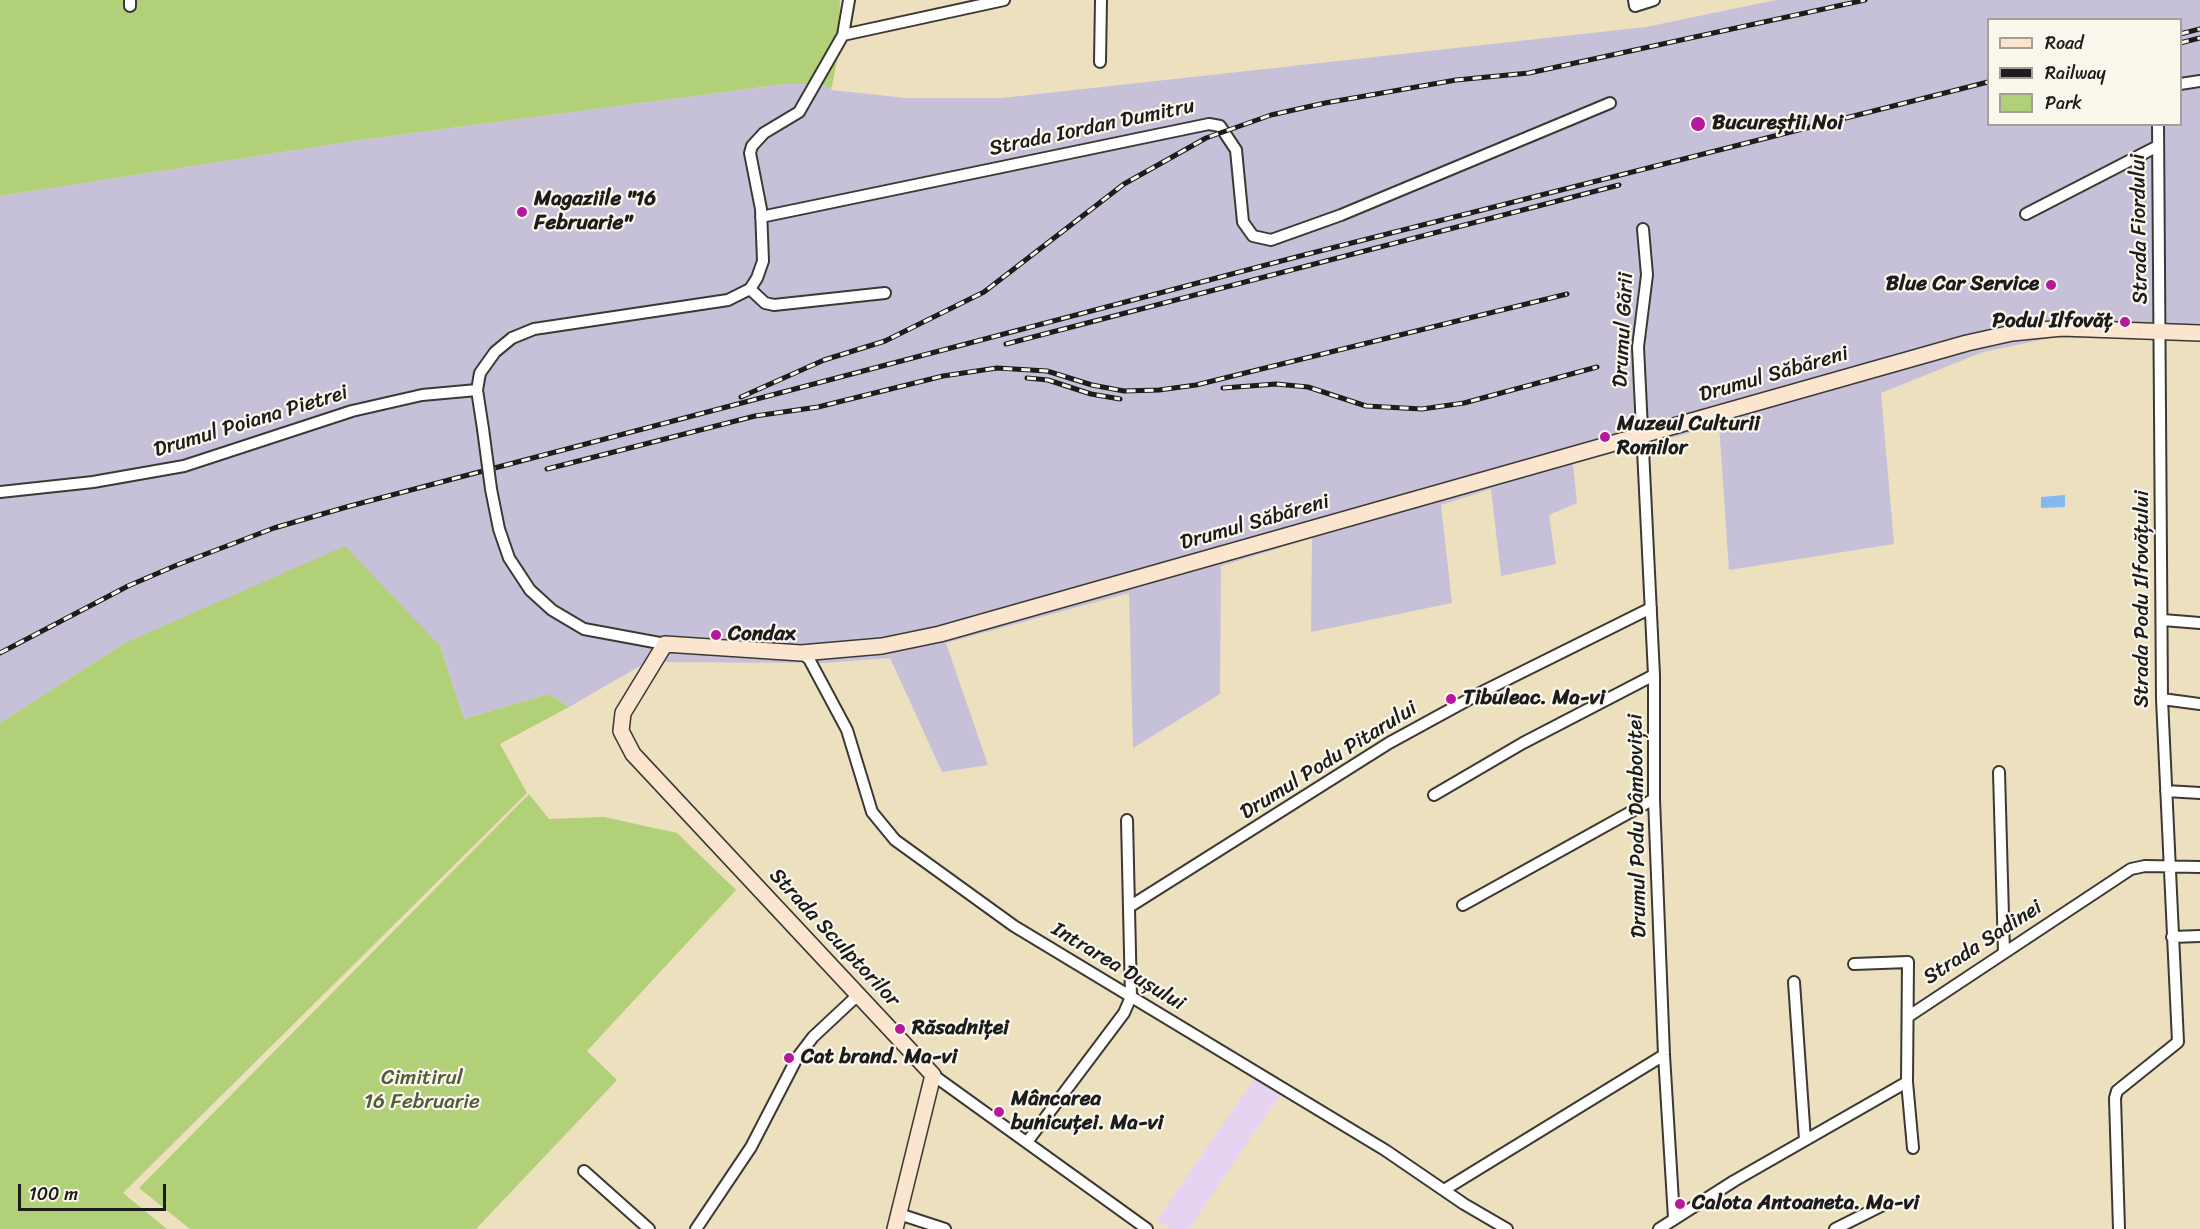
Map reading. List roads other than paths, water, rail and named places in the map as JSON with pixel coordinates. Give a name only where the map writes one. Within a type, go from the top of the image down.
[{"type":"main road","name":"Drumul Săbăreni","points":[[665,644],[801,653],[882,646],[940,634],[1641,434],[2012,333],[2062,328],[2200,333]]},
{"type":"main road","name":"Strada Sculptorilor","points":[[665,644],[623,713],[621,731],[633,754],[933,1075]]},
{"type":"main road","points":[[895,1229],[933,1075]]},
{"type":"street","points":[[477,390],[480,373],[487,361],[504,344],[523,333],[728,300],[750,289],[763,261],[761,217],[750,153],[752,146],[764,133],[799,112],[843,35],[849,0]]},
{"type":"street","points":[[843,35],[1004,0]]},
{"type":"street","points":[[1100,62],[1101,0]]},
{"type":"street","points":[[1635,3],[1654,0]]},
{"type":"street","points":[[2182,84],[2200,81]]},
{"type":"street","name":"Strada Iordan Dumitru","points":[[761,217],[1209,124],[1220,126],[1236,150],[1244,222],[1253,236],[1271,240],[1338,216],[1610,104]]},
{"type":"street","name":"Strada Fiordului","points":[[2158,126],[2161,332]]},
{"type":"street","points":[[2026,214],[2158,146]]},
{"type":"street","name":"Drumul Gării","points":[[1641,434],[1638,347],[1647,275],[1643,229]]},
{"type":"street","points":[[750,289],[765,303],[774,305],[885,293]]},
{"type":"street","name":"Strada Podu Ilfovățului","points":[[2119,1229],[2115,1098],[2123,1086],[2178,1042],[2162,699],[2161,332]]},
{"type":"street","name":"Drumul Săbăreni","points":[[477,390],[499,529],[510,558],[530,590],[552,610],[584,629],[665,644]]},
{"type":"street","name":"Drumul Poiana Pietrei","points":[[0,492],[93,482],[183,466],[352,411],[422,395],[477,390]]},
{"type":"street","name":"Drumul Podu Dâmboviței","points":[[1641,434],[1654,675],[1654,799],[1664,1055],[1674,1218]]},
{"type":"street","name":"Drumul Podu Pitarului","points":[[1129,907],[1389,743],[1486,690],[1651,608]]},
{"type":"street","points":[[2163,620],[2200,623]]},
{"type":"street","name":"Intrarea Dușului","points":[[801,653],[808,659],[847,730],[872,812],[894,840],[1014,926],[1385,1150],[1507,1229]]},
{"type":"street","points":[[1434,795],[1523,743],[1654,675]]},
{"type":"street","points":[[2162,699],[2200,704]]},
{"type":"street","points":[[1999,772],[2004,953]]},
{"type":"street","points":[[2166,791],[2200,792]]},
{"type":"street","points":[[1463,905],[1654,799]]},
{"type":"street","points":[[1027,1143],[1124,1013],[1131,997],[1127,820]]},
{"type":"street","name":"Strada Sadinei","points":[[1909,1016],[2131,869],[2145,866],[2200,867]]},
{"type":"street","points":[[2172,937],[2200,936]]},
{"type":"street","points":[[1854,964],[1908,962],[1907,1082],[1913,1148]]},
{"type":"street","points":[[1794,982],[1805,1140]]},
{"type":"street","points":[[696,1229],[751,1147],[797,1058],[813,1037],[859,994]]},
{"type":"street","points":[[1444,1190],[1664,1055]]},
{"type":"street","name":"Strada Sculptorilor","points":[[933,1075],[1147,1229]]},
{"type":"street","points":[[1659,1229],[1805,1140],[1907,1082]]},
{"type":"street","points":[[584,1171],[649,1229]]},
{"type":"street","points":[[1835,1229],[1862,1223],[1885,1204]]},
{"type":"street","points":[[899,1214],[945,1229]]},
{"type":"water","points":[[2065,495],[2065,507],[2041,508],[2041,497]]},
{"type":"railway","points":[[741,397],[824,360],[885,341],[984,292],[1124,184],[1206,138],[1271,115],[1456,80],[1529,73],[1865,0]]},
{"type":"railway","points":[[2182,34],[2200,29]]},
{"type":"railway","points":[[2182,42],[2200,38]]},
{"type":"railway","points":[[0,653],[128,586],[177,565],[274,528],[350,506],[1304,255],[1987,82]]},
{"type":"railway","points":[[1006,344],[1619,185]]},
{"type":"railway","points":[[547,469],[755,416],[818,407],[943,376],[997,368],[1047,371],[1092,385],[1124,391],[1159,390],[1196,385],[1567,294]]},
{"type":"railway","points":[[1223,388],[1276,384],[1308,387],[1366,406],[1422,409],[1464,403],[1597,367]]},
{"type":"railway","points":[[1027,378],[1048,380],[1091,394],[1120,399]]},
{"type":"place","name":"Bucureștii Noi","points":[[1698,124]]},
{"type":"place","name":"Magaziile \"16 Februarie\"","points":[[522,212]]},
{"type":"place","name":"Blue Car Service","points":[[2051,285]]},
{"type":"place","name":"Podul Ilfovăț","points":[[2125,322]]},
{"type":"place","name":"Muzeul Culturii Romilor","points":[[1605,437]]},
{"type":"place","name":"Condax","points":[[716,635]]},
{"type":"place","name":"Tibuleac. Ma-vi","points":[[1451,699]]},
{"type":"place","name":"Răsadniței","points":[[900,1029]]},
{"type":"place","name":"Cat brand. Ma-vi","points":[[789,1058]]},
{"type":"place","name":"Mâncarea bunicuței. Ma-vi","points":[[999,1112]]},
{"type":"place","name":"Calota Antoaneta. Ma-vi","points":[[1680,1204]]},
{"type":"park label","name":"Cimitirul 16 Februarie","points":[[422,1091]]}]
